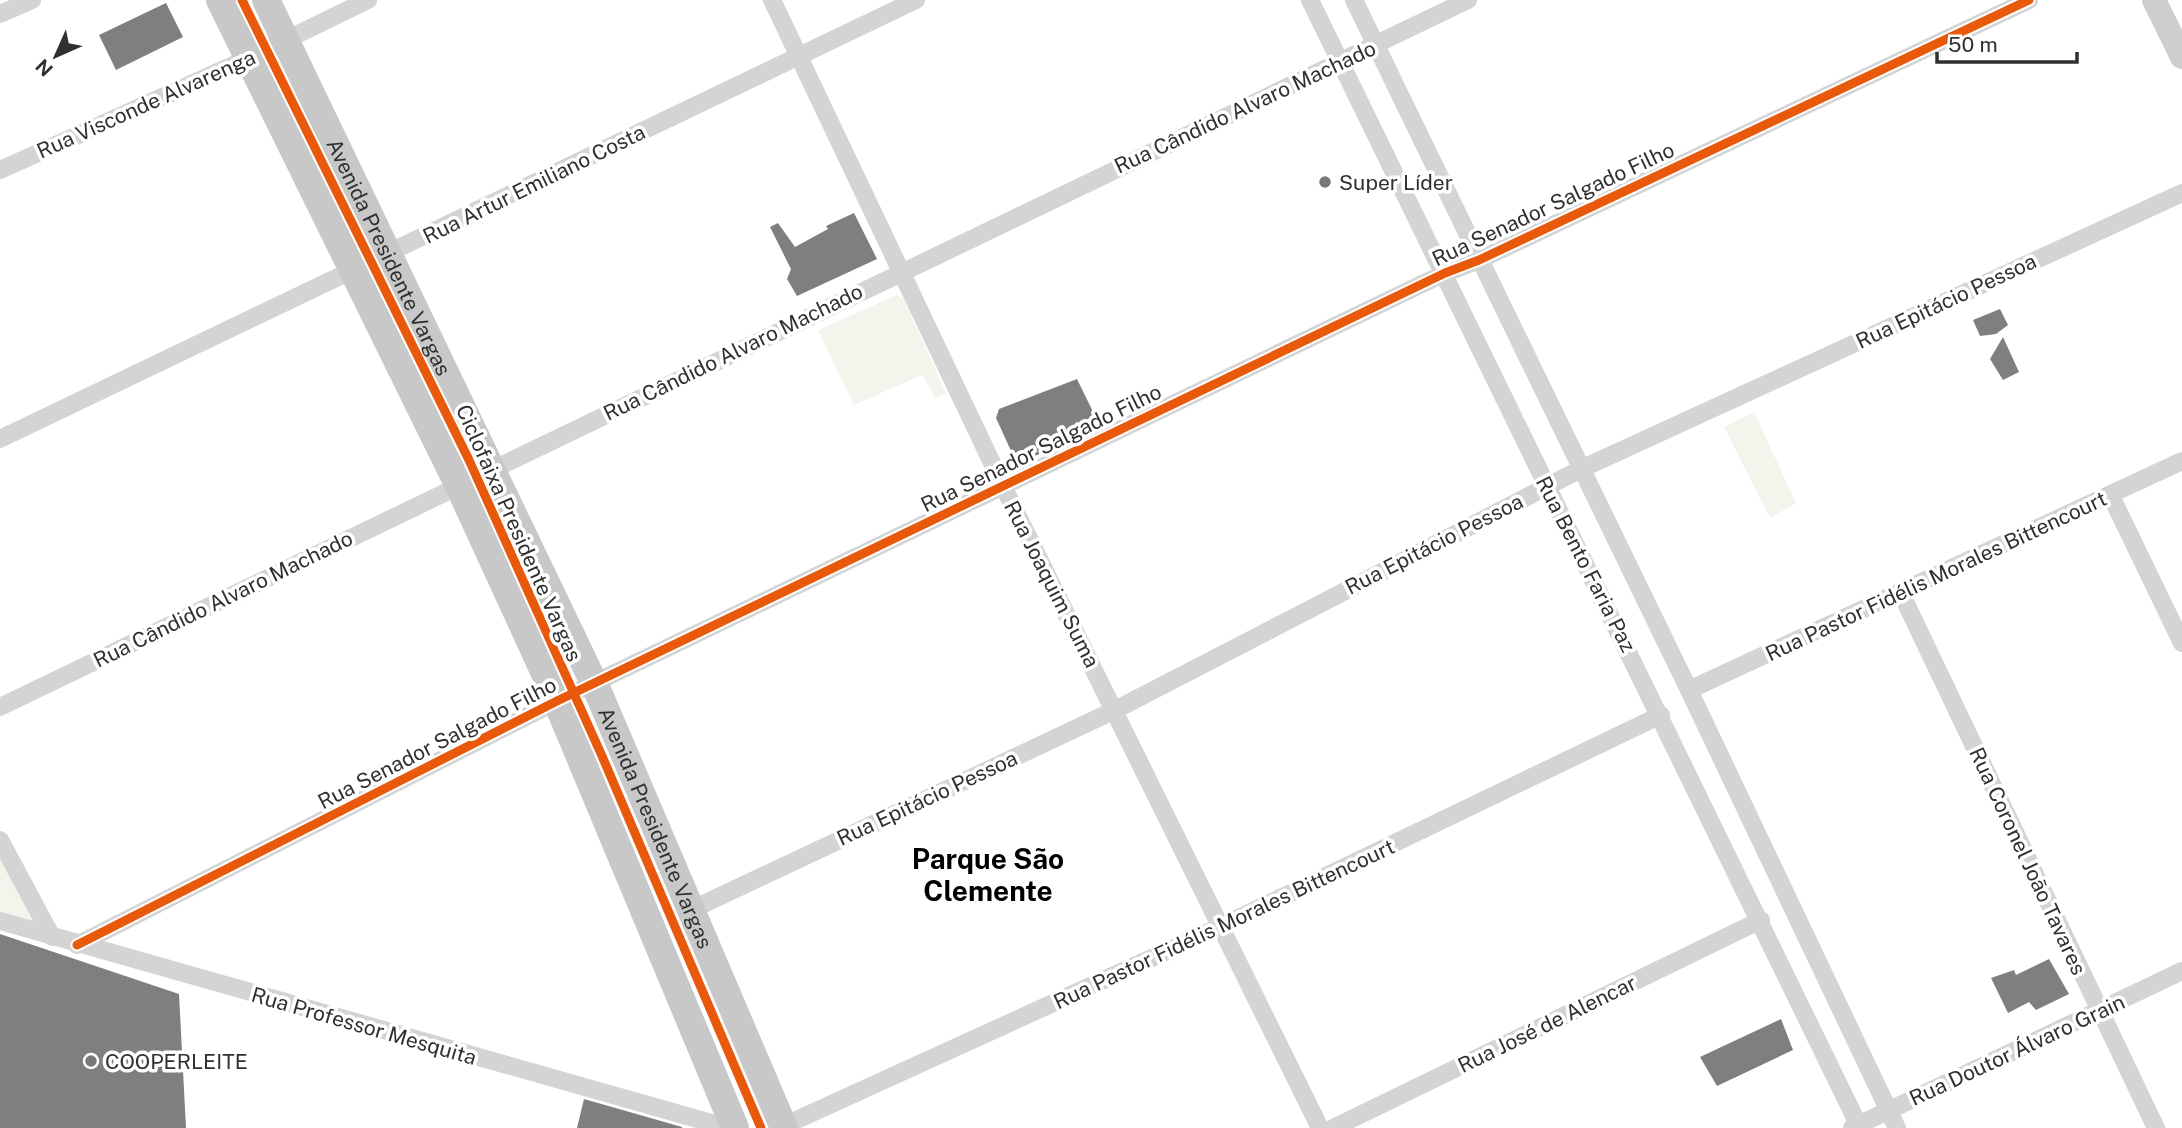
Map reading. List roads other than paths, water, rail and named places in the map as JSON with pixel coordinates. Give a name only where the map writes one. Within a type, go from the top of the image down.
[{"type":"main road","name":"Avenida Presidente Vargas","points":[[220,0],[459,486],[557,701],[735,1128]]},
{"type":"main road","name":"Avenida Presidente Vargas","points":[[266,0],[595,685],[693,909],[783,1128]]},
{"type":"main road","points":[[2154,0],[2182,57]]},
{"type":"street","points":[[0,14],[32,0]]},
{"type":"street","name":"Rua Visconde Alvarenga","points":[[0,170],[249,58],[368,0]]},
{"type":"street","name":"Rua Joaquim Suma","points":[[772,0],[1003,486],[1320,1128]]},
{"type":"street","name":"Rua Artur Emiliano Costa","points":[[0,439],[916,0]]},
{"type":"street","name":"Rua Bento Faria Paz","points":[[1310,0],[1761,920],[1857,1127]]},
{"type":"street","name":"Rua Bento Faria Paz","points":[[1354,0],[1689,690],[1897,1128]]},
{"type":"street","name":"Rua Cândido Alvaro Machado","points":[[0,707],[900,271],[1468,0]]},
{"type":"street","name":"Rua Senador Salgado Filho","points":[[77,945],[557,701],[1446,273],[1479,260],[2029,0]]},
{"type":"street","name":"Rua Epitácio Pessoa","points":[[693,909],[1115,710],[1581,469],[2182,193]]},
{"type":"street","name":"Rua Pastor Fidélis Morales Bittencourt","points":[[1689,690],[2182,461]]},
{"type":"street","points":[[2111,496],[2182,643]]},
{"type":"street","name":"Rua Coronel João Tavares","points":[[1901,593],[2156,1128]]},
{"type":"street","name":"Rua Pastor Fidélis Morales Bittencourt","points":[[783,1128],[1222,926],[1661,715]]},
{"type":"street","points":[[0,840],[52,937]]},
{"type":"street","name":"Rua José de Alencar","points":[[1334,1128],[1761,920]]},
{"type":"street","name":"Rua Professor Mesquita","points":[[0,921],[729,1128]]},
{"type":"street","name":"Rua Doutor Álvaro Grain","points":[[1857,1127],[2182,971]]},
{"type":"place","name":"Super Líder","points":[[1325,182]]},
{"type":"place","name":"COOPERLEITE","points":[[91,1061]]},
{"type":"district","name":"Parque São Clemente","points":[[988,874]]}]
